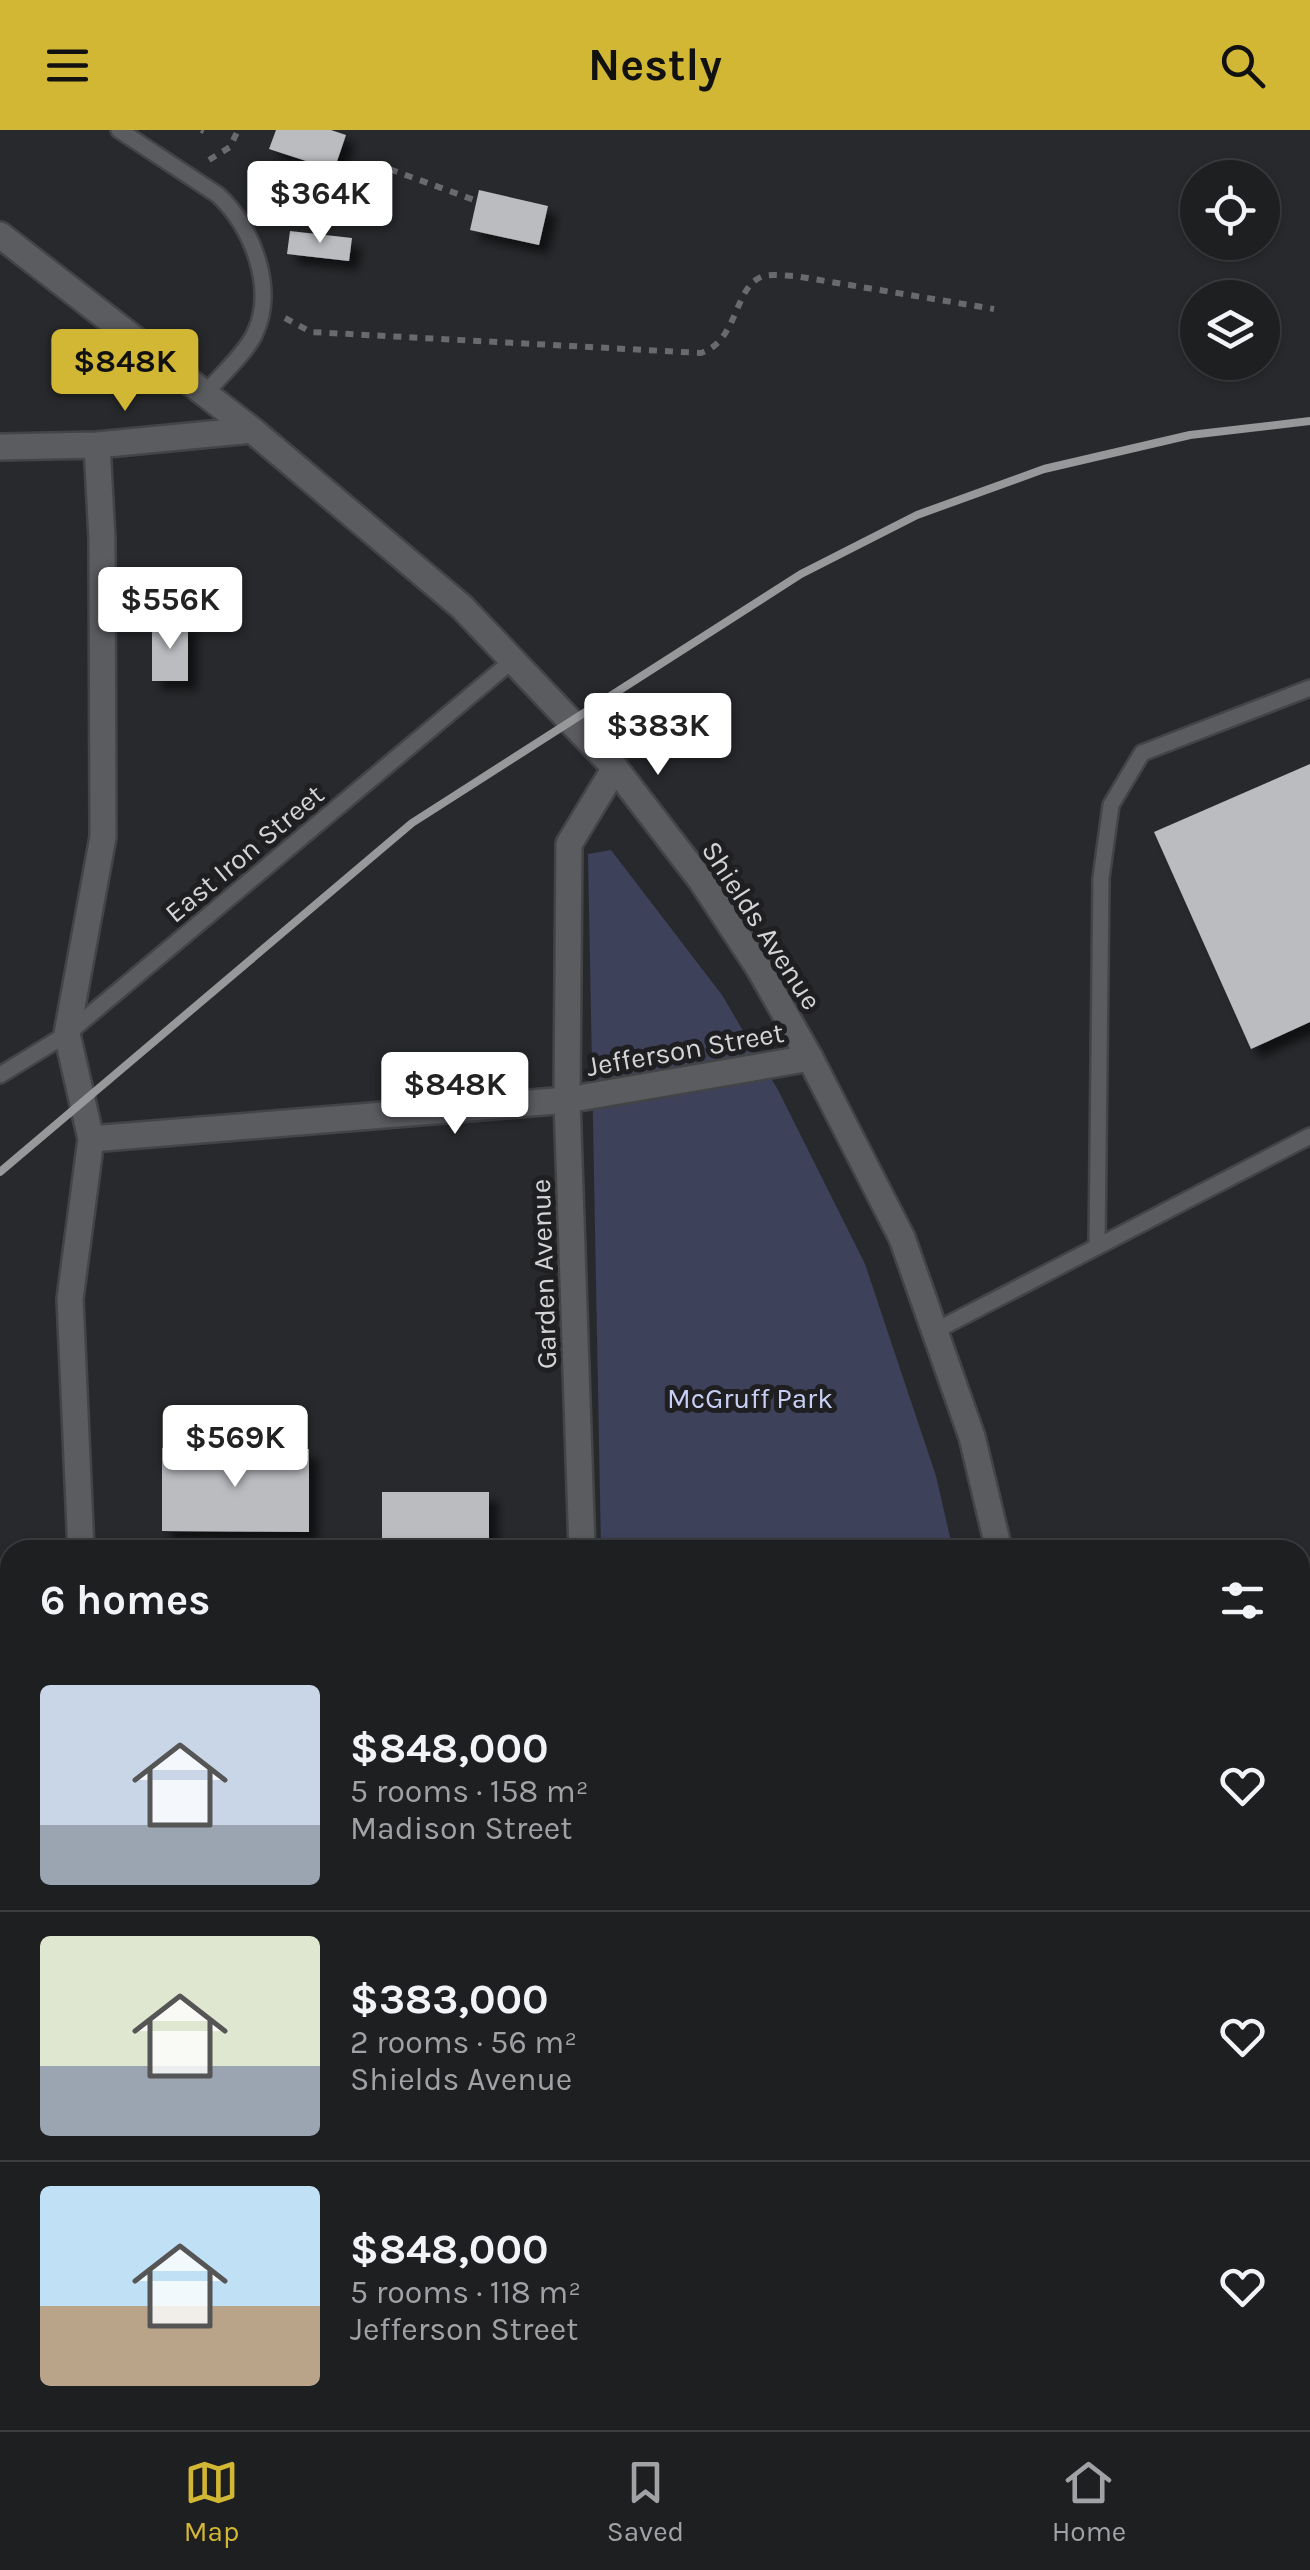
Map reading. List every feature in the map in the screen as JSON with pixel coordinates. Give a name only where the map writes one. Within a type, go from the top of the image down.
[{"type":"street","name":"Shields Avenue","points":[[0,235],[252,430],[462,607],[615,768],[701,880],[759,968],[810,1058],[902,1238],[972,1437],[998,1540]]},
{"type":"street","points":[[0,447],[97,444],[252,430]]},
{"type":"street","points":[[81,1540],[70,1299],[91,1139],[68,1034],[104,837],[102,539],[97,444]]},
{"type":"street","name":"Garden Avenue","points":[[582,1540],[566,1100],[569,844],[615,768]]},
{"type":"street","name":"Jefferson Street","points":[[91,1139],[566,1100],[810,1058]]},
{"type":"lane","points":[[120,130],[230,206],[250,239],[263,284],[255,334],[205,394]]},
{"type":"lane","name":"East Iron Street","points":[[0,1076],[68,1034],[513,660]]},
{"type":"lane","points":[[1096,1247],[1101,878],[1111,805],[1142,752],[1310,688]]},
{"type":"lane","points":[[935,1332],[1310,1136]]},
{"type":"path","points":[[184,175],[230,147],[238,130]]},
{"type":"path","points":[[266,166],[345,190],[361,183],[370,162],[476,201]]},
{"type":"path","points":[[262,306],[311,332],[701,353],[720,341],[750,285],[763,276],[794,276],[994,310]]},
{"type":"green space","name":"McGruff Park","points":[[611,850],[722,995],[778,1090],[865,1264],[936,1476],[951,1540],[601,1540],[588,854]]},
{"type":"building","points":[[276,130],[331,130],[346,135],[334,170],[269,149]]},
{"type":"building","points":[[479,190],[548,206],[539,245],[470,230]]},
{"type":"building","points":[[290,231],[352,238],[349,261],[287,254]]},
{"type":"building","points":[[152,622],[188,622],[188,681],[152,681]]},
{"type":"building","points":[[1310,764],[1310,1022],[1251,1049],[1154,832]]},
{"type":"building","points":[[162,1448],[309,1449],[309,1532],[162,1531]]},
{"type":"building","points":[[382,1492],[489,1492],[489,1540],[382,1540]]},
{"type":"railway","points":[[0,1172],[412,823],[801,574],[917,515],[1044,469],[1190,435],[1310,421]]}]
